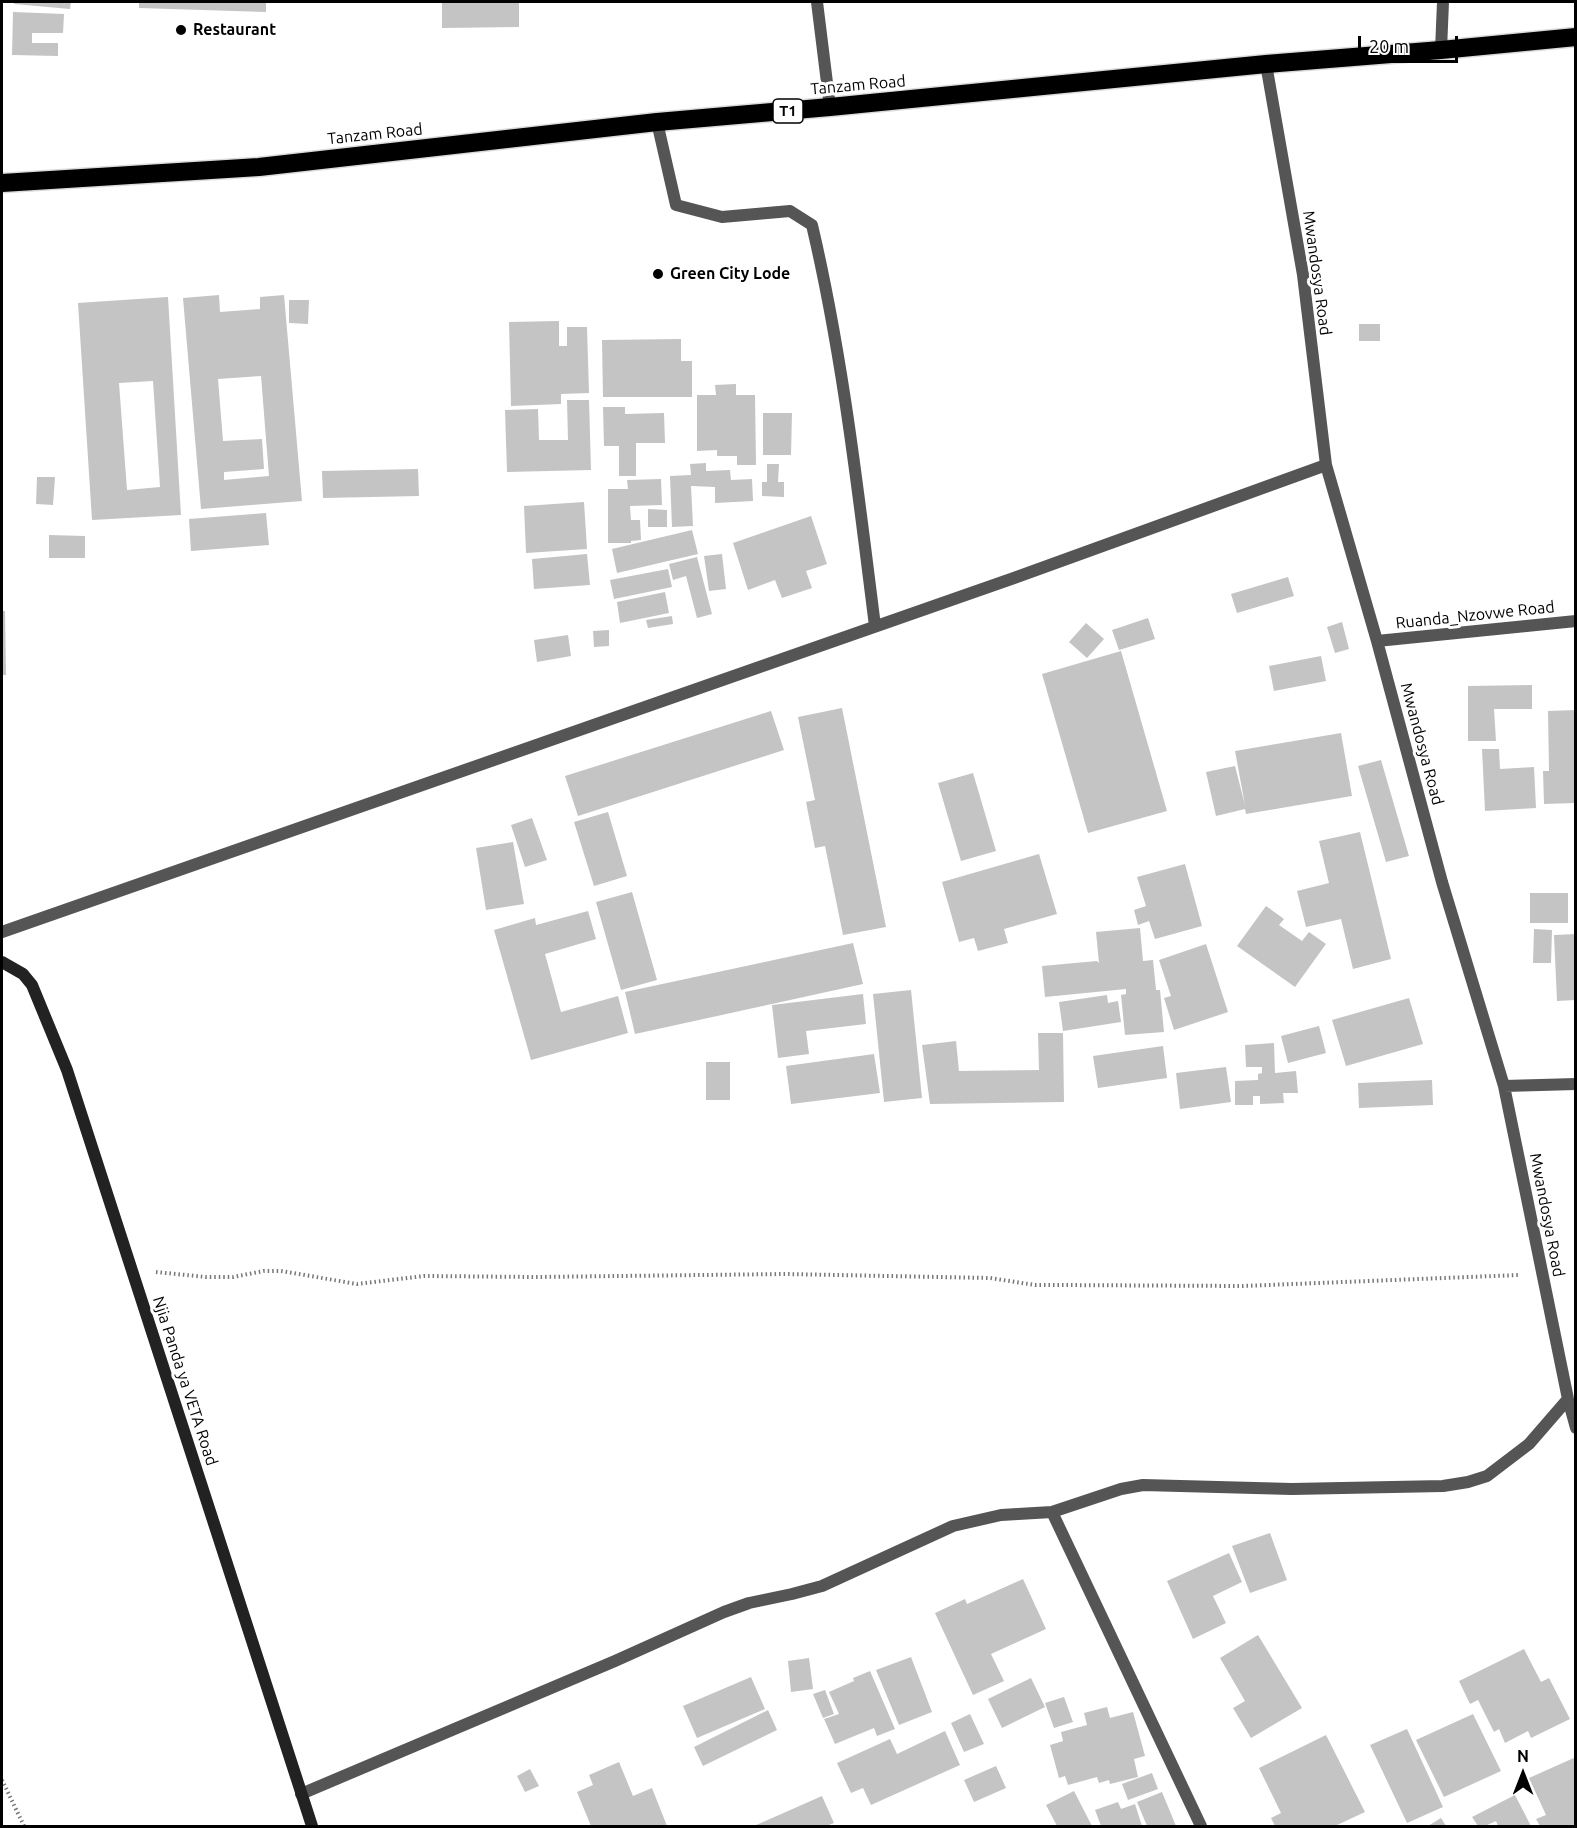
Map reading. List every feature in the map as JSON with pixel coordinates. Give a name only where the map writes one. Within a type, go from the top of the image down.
[{"type":"highway","name":"Tanzam Road","points":[[2,183],[259,167],[657,122],[1575,37]]},
{"type":"street","points":[[817,2],[830,107]]},
{"type":"street","points":[[1441,50],[1443,2]]},
{"type":"street","name":"Mwandosya Road","points":[[1266,64],[1303,275],[1326,465],[1377,641],[1442,882],[1504,1086],[1575,1428]]},
{"type":"street","points":[[657,122],[676,205],[722,217],[790,211],[812,225],[829,300],[856,478],[875,626]]},
{"type":"street","points":[[2,932],[875,626],[1326,465]]},
{"type":"street","name":"Ruanda_Nzovwe Road","points":[[1377,641],[1575,621]]},
{"type":"street","name":"Njia Panda ya VETA Road","points":[[2,962],[23,974],[32,985],[67,1070],[312,1827]]},
{"type":"street","points":[[1504,1086],[1575,1084]]},
{"type":"street","points":[[301,1794],[615,1661],[724,1612],[749,1603],[822,1586],[953,1526],[1001,1515],[1052,1512],[1121,1489],[1143,1485],[1292,1489],[1443,1486],[1468,1482],[1487,1476],[1528,1444],[1568,1399]]},
{"type":"street","points":[[1052,1512],[1201,1827]]},
{"type":"path","points":[[132,1270],[206,1277],[233,1277],[264,1271],[282,1271],[357,1284],[424,1276],[786,1274],[990,1278],[1035,1285],[1243,1286],[1542,1274]]},
{"type":"path","points":[[2,1780],[24,1827]]},
{"type":"building","points":[[15,2],[71,2],[70,9],[14,4]]},
{"type":"building","points":[[139,2],[266,2],[266,12],[139,8]]},
{"type":"building","points":[[442,2],[519,2],[519,27],[442,28]]},
{"type":"building","points":[[13,12],[64,14],[63,33],[32,33],[32,43],[58,43],[58,56],[12,55]]},
{"type":"building","points":[[219,295],[220,312],[260,309],[260,297],[284,295],[302,501],[201,509],[183,298]],"holes":[[[261,376],[269,476],[224,480],[224,472],[264,469],[262,439],[223,441],[218,379]]]},
{"type":"building","points":[[168,297],[181,515],[92,520],[78,303]],"holes":[[[153,381],[160,487],[127,490],[119,383]]]},
{"type":"building","points":[[289,300],[309,300],[308,324],[289,323]]},
{"type":"building","points":[[559,321],[559,346],[567,346],[567,327],[587,327],[589,393],[561,394],[561,404],[511,406],[509,322]]},
{"type":"building","points":[[1359,324],[1380,324],[1380,341],[1359,341]]},
{"type":"building","points":[[681,339],[681,361],[692,361],[692,397],[603,397],[602,340]]},
{"type":"building","points":[[736,384],[736,395],[755,395],[756,465],[737,465],[737,456],[717,456],[717,450],[697,451],[697,395],[716,395],[715,385]]},
{"type":"building","points":[[567,400],[589,400],[591,470],[507,472],[505,410],[538,409],[539,440],[568,440]]},
{"type":"building","points":[[603,407],[625,407],[625,414],[664,413],[665,443],[636,443],[636,476],[619,476],[619,446],[604,446]]},
{"type":"building","points":[[763,413],[792,413],[791,455],[763,455]]},
{"type":"building","points":[[706,463],[706,471],[730,470],[731,480],[752,479],[753,501],[715,503],[715,487],[691,486],[693,526],[672,527],[670,476],[691,475],[690,464]]},
{"type":"building","points":[[767,464],[779,464],[778,482],[784,482],[784,497],[762,496],[762,482],[767,482]]},
{"type":"building","points":[[418,469],[419,496],[323,498],[322,471]]},
{"type":"building","points":[[37,477],[55,477],[53,505],[36,504]]},
{"type":"building","points":[[661,479],[662,505],[630,506],[631,520],[640,520],[641,540],[631,541],[631,543],[608,543],[608,489],[628,489],[627,480]]},
{"type":"building","points":[[584,502],[587,549],[526,553],[524,506]]},
{"type":"building","points":[[648,509],[667,510],[667,527],[648,527]]},
{"type":"building","points":[[266,513],[269,545],[191,551],[189,519]]},
{"type":"building","points":[[811,516],[827,564],[806,571],[812,588],[782,598],[775,580],[748,590],[733,543]]},
{"type":"building","points":[[692,530],[698,554],[617,573],[612,549]]},
{"type":"building","points":[[49,535],[85,536],[85,558],[49,558]]},
{"type":"building","points":[[587,554],[590,585],[534,589],[532,559]]},
{"type":"building","points":[[722,554],[726,589],[709,591],[704,556]]},
{"type":"building","points":[[697,557],[712,614],[697,618],[686,576],[673,580],[669,564]]},
{"type":"building","points":[[668,569],[672,587],[614,599],[610,580]]},
{"type":"building","points":[[1288,577],[1294,596],[1237,613],[1231,594]]},
{"type":"building","points":[[665,592],[669,613],[620,623],[617,602]]},
{"type":"building","points":[[2,611],[5,611],[6,675],[2,675]]},
{"type":"building","points":[[672,616],[673,624],[648,628],[646,620]]},
{"type":"building","points":[[1148,618],[1155,639],[1119,650],[1112,630]]},
{"type":"building","points":[[1342,622],[1349,649],[1335,653],[1327,627]]},
{"type":"building","points":[[1086,623],[1104,639],[1087,658],[1069,642]]},
{"type":"building","points":[[609,630],[609,646],[594,647],[593,631]]},
{"type":"building","points":[[568,635],[571,656],[537,662],[534,640]]},
{"type":"building","points":[[1121,651],[1167,811],[1088,833],[1042,674]]},
{"type":"building","points":[[1321,656],[1326,681],[1274,691],[1269,666]]},
{"type":"building","points":[[1532,685],[1532,709],[1494,709],[1496,741],[1468,741],[1468,686]]},
{"type":"building","points":[[842,708],[886,927],[843,935],[825,846],[815,848],[806,802],[815,800],[798,717]]},
{"type":"building","points":[[1576,710],[1576,803],[1544,804],[1543,771],[1549,771],[1548,711]]},
{"type":"building","points":[[771,711],[784,750],[578,816],[565,776]]},
{"type":"building","points":[[1341,733],[1352,796],[1246,814],[1245,809],[1216,816],[1206,772],[1235,766],[1245,805],[1235,751]]},
{"type":"building","points":[[1482,749],[1499,749],[1500,769],[1534,767],[1536,808],[1485,811]]},
{"type":"building","points":[[1381,760],[1409,856],[1386,862],[1358,766]]},
{"type":"building","points":[[973,773],[996,851],[961,861],[938,783]]},
{"type":"building","points":[[608,812],[627,876],[594,886],[574,822]]},
{"type":"building","points":[[532,818],[547,860],[525,867],[511,825]]},
{"type":"building","points":[[1360,832],[1391,959],[1353,969],[1341,919],[1306,927],[1297,891],[1329,883],[1319,841]]},
{"type":"building","points":[[513,842],[524,904],[486,910],[476,848]]},
{"type":"building","points":[[1039,854],[1057,914],[1004,929],[1008,943],[978,951],[974,938],[959,942],[942,882]]},
{"type":"building","points":[[1185,864],[1202,926],[1155,939],[1149,921],[1138,925],[1134,910],[1146,906],[1137,877]]},
{"type":"building","points":[[632,892],[657,980],[621,990],[596,902]]},
{"type":"building","points":[[1530,893],[1568,893],[1568,923],[1530,923]]},
{"type":"building","points":[[1266,906],[1284,919],[1279,925],[1302,941],[1309,932],[1326,944],[1295,987],[1237,946]]},
{"type":"building","points":[[588,911],[596,939],[545,954],[561,1012],[618,996],[628,1033],[531,1060],[494,930],[535,918],[536,925]]},
{"type":"building","points":[[1140,928],[1143,961],[1153,960],[1156,990],[1160,990],[1164,1032],[1125,1035],[1121,995],[1126,994],[1126,989],[1045,997],[1042,966],[1097,961],[1099,963],[1096,932]]},
{"type":"building","points":[[1534,929],[1552,930],[1551,963],[1533,963]]},
{"type":"building","points":[[1576,934],[1576,1000],[1557,1001],[1554,935]]},
{"type":"building","points":[[853,943],[863,984],[635,1034],[625,992]]},
{"type":"building","points":[[1206,944],[1228,1012],[1174,1030],[1164,998],[1171,996],[1159,960]]},
{"type":"building","points":[[911,990],[922,1098],[884,1102],[873,994]]},
{"type":"building","points":[[863,994],[866,1024],[806,1031],[809,1054],[778,1058],[772,1005]]},
{"type":"building","points":[[1107,995],[1108,1003],[1118,1001],[1121,1022],[1063,1031],[1059,1002]]},
{"type":"building","points":[[1409,998],[1423,1044],[1346,1066],[1332,1020]]},
{"type":"building","points":[[1319,1026],[1326,1053],[1288,1063],[1281,1036]]},
{"type":"building","points":[[1038,1033],[1063,1033],[1064,1102],[930,1104],[922,1045],[956,1041],[959,1071],[1039,1070]]},
{"type":"building","points":[[1274,1043],[1275,1073],[1296,1071],[1298,1093],[1283,1093],[1284,1103],[1260,1104],[1260,1096],[1253,1096],[1253,1105],[1235,1105],[1235,1081],[1258,1080],[1258,1074],[1262,1073],[1262,1067],[1246,1067],[1245,1045]]},
{"type":"building","points":[[1163,1046],[1167,1078],[1098,1088],[1093,1056]]},
{"type":"building","points":[[874,1054],[880,1093],[791,1104],[786,1066]]},
{"type":"building","points":[[706,1062],[730,1062],[730,1100],[706,1100]]},
{"type":"building","points":[[1226,1067],[1231,1102],[1180,1109],[1176,1073]]},
{"type":"building","points":[[1432,1080],[1433,1105],[1359,1108],[1358,1083]]},
{"type":"building","points":[[1270,1533],[1287,1580],[1250,1593],[1232,1546]]},
{"type":"building","points":[[1229,1553],[1242,1582],[1213,1596],[1226,1623],[1193,1639],[1167,1581]]},
{"type":"building","points":[[1023,1579],[1046,1629],[991,1654],[1004,1681],[973,1695],[935,1613],[965,1599],[967,1604]]},
{"type":"building","points":[[1258,1635],[1302,1708],[1251,1738],[1233,1708],[1245,1701],[1220,1658]]},
{"type":"building","points":[[1524,1649],[1541,1682],[1549,1678],[1570,1719],[1531,1738],[1528,1731],[1505,1743],[1499,1729],[1494,1732],[1478,1700],[1470,1704],[1459,1681]]},
{"type":"building","points":[[911,1657],[932,1712],[899,1725],[876,1670]]},
{"type":"building","points":[[809,1658],[813,1689],[791,1692],[788,1661]]},
{"type":"building","points":[[870,1671],[895,1729],[877,1736],[874,1728],[835,1744],[824,1719],[839,1714],[829,1692]]},
{"type":"building","points":[[751,1677],[765,1709],[697,1738],[683,1706]]},
{"type":"building","points":[[1031,1678],[1045,1707],[1002,1728],[988,1699]]},
{"type":"building","points":[[825,1690],[834,1714],[823,1718],[813,1694]]},
{"type":"building","points":[[1064,1697],[1073,1722],[1054,1728],[1045,1703]]},
{"type":"building","points":[[1107,1707],[1110,1718],[1133,1712],[1145,1756],[1134,1759],[1138,1777],[1110,1784],[1109,1780],[1099,1783],[1097,1777],[1068,1785],[1065,1776],[1059,1778],[1050,1745],[1063,1741],[1061,1732],[1087,1725],[1084,1713]]},
{"type":"building","points":[[768,1710],[777,1730],[703,1766],[694,1747]]},
{"type":"building","points":[[970,1714],[984,1744],[964,1752],[951,1723]]},
{"type":"building","points":[[1473,1714],[1501,1771],[1444,1797],[1416,1740]]},
{"type":"building","points":[[1407,1729],[1443,1807],[1407,1823],[1370,1745]]},
{"type":"building","points":[[945,1731],[960,1765],[871,1805],[863,1788],[851,1793],[837,1763],[890,1739],[897,1754]]},
{"type":"building","points":[[1326,1735],[1365,1812],[1335,1826],[1275,1826],[1271,1818],[1281,1813],[1259,1768]]},
{"type":"building","points":[[1576,1757],[1576,1826],[1540,1826],[1536,1819],[1546,1815],[1529,1778]]},
{"type":"building","points":[[619,1762],[633,1796],[652,1788],[667,1826],[591,1826],[577,1792],[593,1785],[589,1775]]},
{"type":"building","points":[[996,1766],[1006,1788],[974,1802],[964,1780]]},
{"type":"building","points":[[530,1769],[539,1786],[525,1792],[517,1776]]},
{"type":"building","points":[[1152,1773],[1158,1789],[1128,1800],[1122,1784]]},
{"type":"building","points":[[1074,1791],[1092,1826],[1057,1826],[1046,1805]]},
{"type":"building","points":[[1162,1792],[1176,1826],[1147,1826],[1137,1802]]},
{"type":"building","points":[[1515,1795],[1531,1826],[1498,1826],[1496,1821],[1485,1826],[1478,1826],[1472,1817]]},
{"type":"building","points":[[822,1796],[834,1823],[826,1826],[754,1826]]},
{"type":"building","points":[[1118,1802],[1121,1809],[1135,1804],[1142,1826],[1101,1826],[1095,1810]]},
{"type":"building","points":[[1441,1818],[1446,1826],[1428,1826]]},
{"type":"place","name":"Restaurant","points":[[181,30]]},
{"type":"place","name":"Green City Lode","points":[[658,274]]}]
